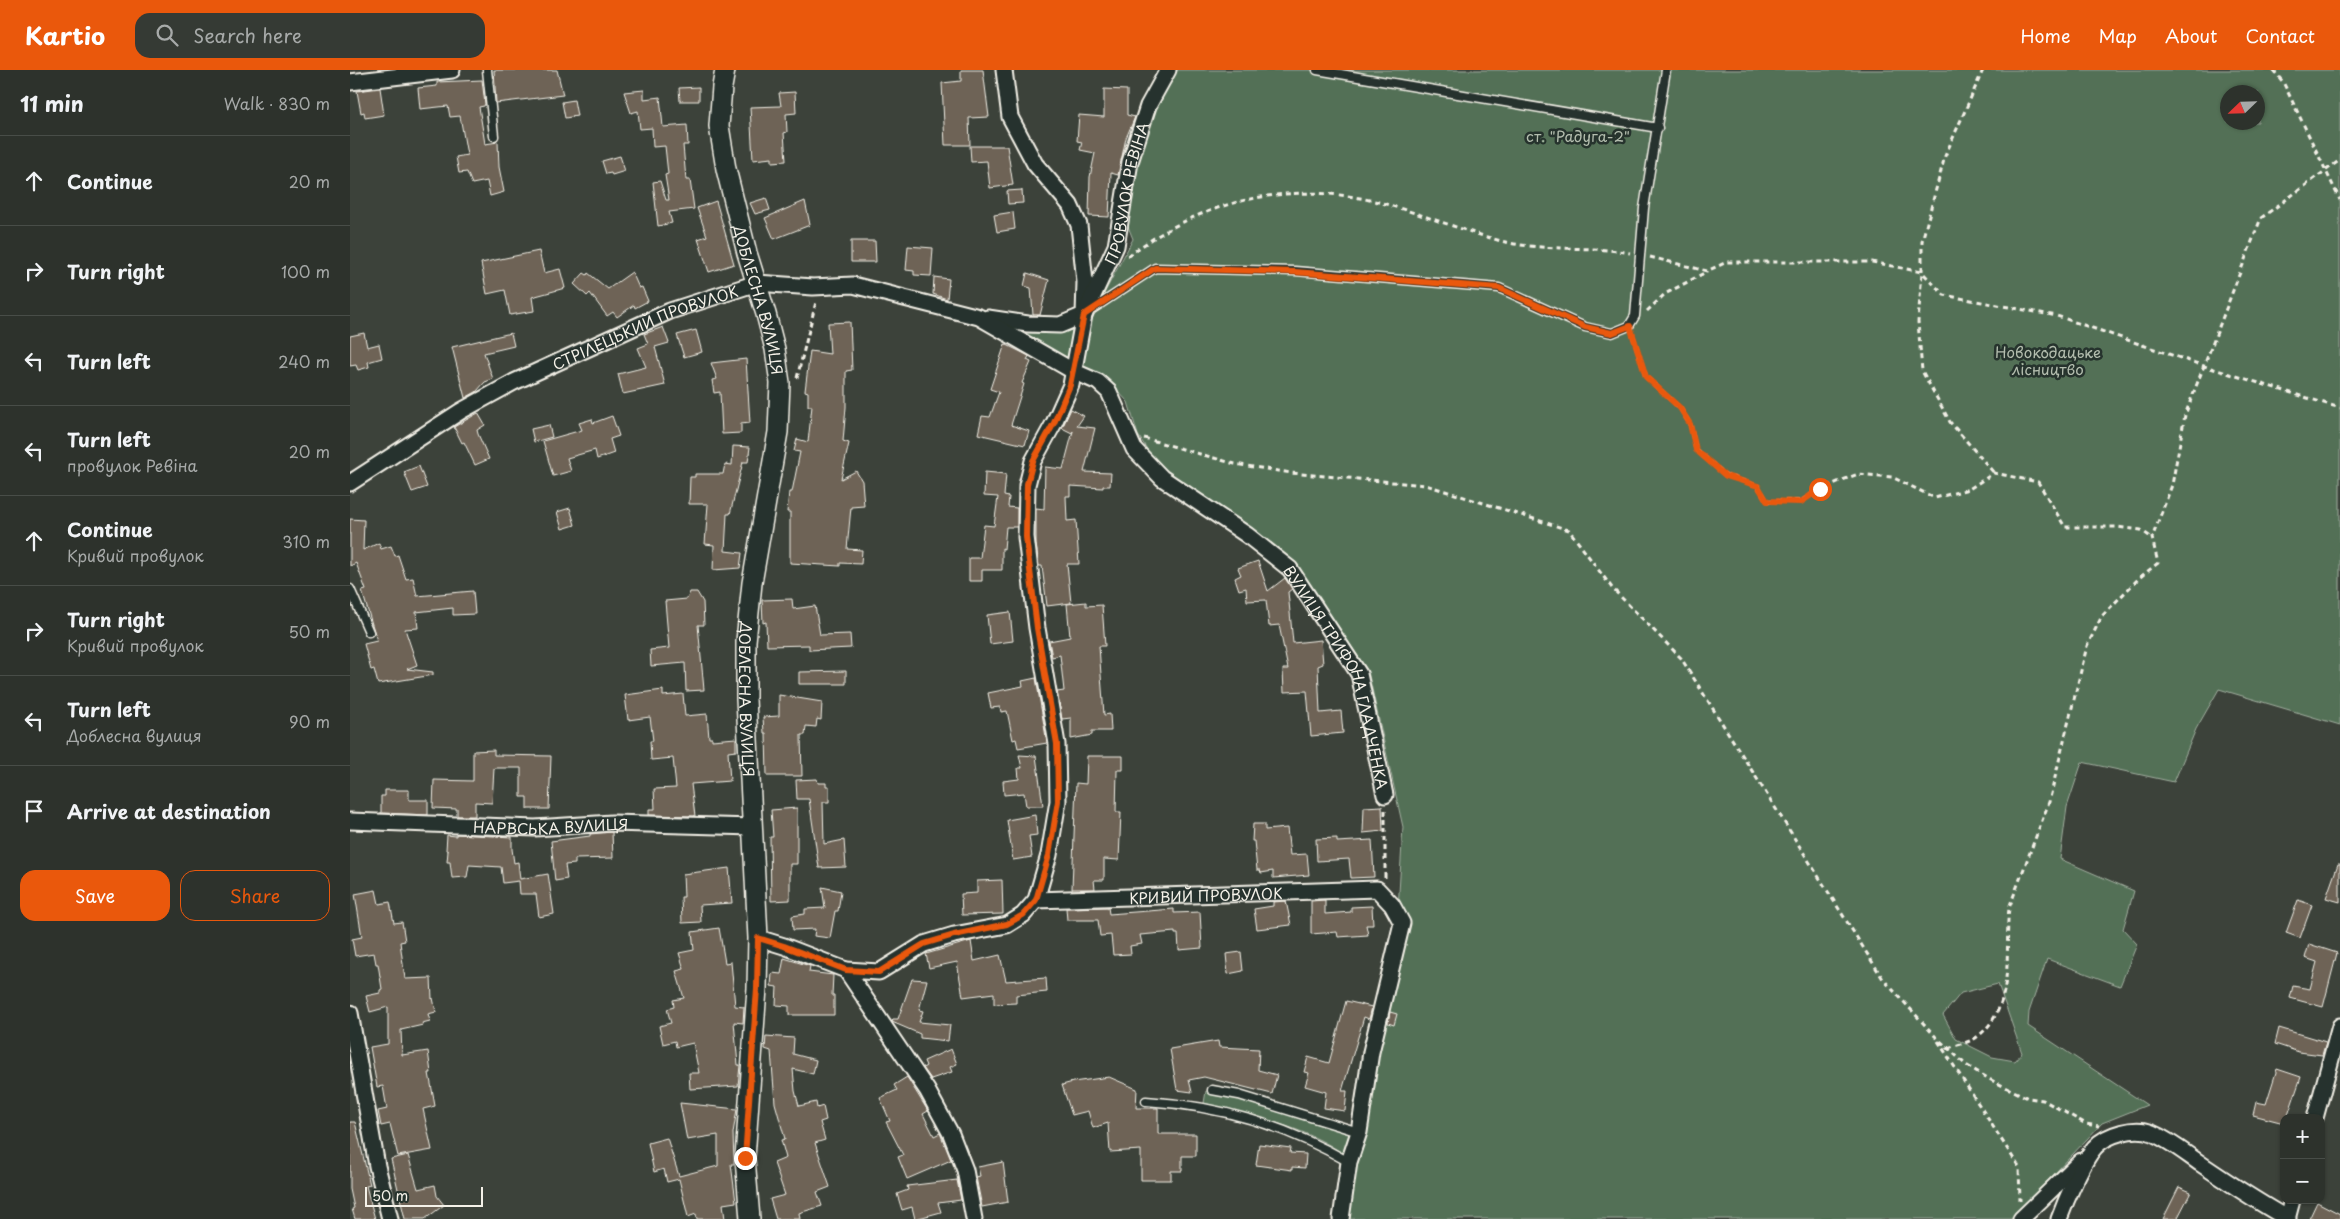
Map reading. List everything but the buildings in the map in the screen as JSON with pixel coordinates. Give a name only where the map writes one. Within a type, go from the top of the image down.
[{"type":"street","points":[[350,82],[452,70]]},
{"type":"street","name":"ДОБЛЕСНА ВУЛИЦЯ","points":[[725,70],[719,126],[737,216],[775,349],[780,384],[778,432],[752,583],[746,641],[746,699],[758,938],[757,988],[745,1158],[750,1219]]},
{"type":"street","name":"ПРОВУЛОК РЕВІНА","points":[[1004,70],[1010,117],[1035,164],[1070,205],[1079,225],[1086,282],[1084,315],[1073,371]]},
{"type":"street","name":"ПРОВУЛОК РЕВІНА","points":[[1084,315],[1116,246],[1130,162],[1148,106],[1168,70]]},
{"type":"street","name":"СТРІЛЕЦЬКИЙ ПРОВУЛОК","points":[[350,483],[461,411],[514,382],[670,311],[757,283],[822,287],[853,284],[979,317],[1073,371]]},
{"type":"street","points":[[979,317],[1028,324],[1060,325],[1084,315]]},
{"type":"street","points":[[758,938],[846,970],[879,972],[924,944],[954,935],[1007,924],[1023,915],[1036,900],[1049,855],[1058,801],[1057,744],[1037,628],[1026,537],[1027,484],[1033,461],[1054,423],[1070,385],[1073,371]]},
{"type":"street","name":"ВУЛИЦЯ ТРИФОНА ГЛАДЧЕНКА","points":[[1073,371],[1098,382],[1109,392],[1134,449],[1162,478],[1247,535],[1290,568],[1360,674],[1385,795]]},
{"type":"street","name":"НАРВСЬКА ВУЛИЦЯ","points":[[350,821],[535,828],[612,823],[753,827]]},
{"type":"street","points":[[1341,1219],[1349,1162],[1359,1132],[1371,1052],[1402,923],[1392,905],[1377,889]]},
{"type":"street","name":"КРИВИЙ ПРОВУЛОК","points":[[1036,900],[1377,889]]},
{"type":"street","points":[[846,970],[927,1090],[951,1134],[965,1170],[974,1219]]},
{"type":"street","points":[[350,1013],[377,1166],[390,1219]]},
{"type":"street","points":[[2316,1114],[2340,1026]]},
{"type":"street","points":[[2021,1215],[2095,1147],[2116,1134],[2129,1131],[2151,1132],[2288,1219],[2291,1204]]},
{"type":"street","points":[[2059,1219],[2068,1196],[2095,1147]]},
{"type":"lane","points":[[487,70],[494,136]]},
{"type":"lane","points":[[1318,70],[1658,128]]},
{"type":"lane","points":[[1084,315],[1155,268],[1295,272],[1499,288],[1585,327],[1612,333],[1630,326],[1634,316],[1644,208],[1666,70]]},
{"type":"lane","points":[[350,589],[369,632]]},
{"type":"lane","points":[[1212,1090],[1239,1095],[1359,1132]]},
{"type":"lane","points":[[1146,1101],[1198,1106],[1242,1116],[1280,1128],[1349,1162]]},
{"type":"path","points":[[1983,70],[1945,156],[1922,241],[1922,272],[1918,322],[1922,371],[1950,422],[1994,473],[2038,482],[2065,527],[2117,527],[2141,530],[2152,538]]},
{"type":"path","points":[[2273,70],[2283,82],[2340,200]]},
{"type":"path","points":[[1948,1048],[1976,1038],[1997,1014],[2008,976],[2007,926],[2009,908],[2049,802],[2087,646],[2102,616],[2158,563],[2152,538],[2172,486],[2185,415],[2261,218],[2340,160]]},
{"type":"path","points":[[1124,260],[1153,237],[1204,212],[1260,196],[1334,194],[1388,204],[1503,241],[1554,248],[1608,249],[1707,272]]},
{"type":"path","points":[[1994,473],[1969,489],[1935,498],[1892,477],[1858,474],[1820,489],[1801,502],[1767,501],[1758,486],[1726,476],[1696,450],[1690,424],[1680,408],[1646,377],[1630,326],[1665,294],[1727,262],[1872,262],[1922,272],[1944,295],[2057,316],[2204,366],[2340,408]]},
{"type":"path","points":[[797,380],[822,287]]},
{"type":"path","points":[[1138,435],[1156,442],[1235,464],[1292,473],[1426,486],[1569,530],[1612,588],[1681,658],[1882,979],[1935,1036],[1966,1065],[1991,1080],[2028,1098],[2043,1100],[2086,1124],[2129,1131]]},
{"type":"path","name":"ВУЛИЦЯ ТРИФОНА ГЛАДЧЕНКА","points":[[1377,889],[1385,886],[1385,795]]},
{"type":"path","points":[[1935,1036],[2018,1166],[2021,1215]]},
{"type":"green space","points":[[1173,70],[2340,70],[2340,725],[2219,689],[2196,729],[2174,782],[2082,762],[2067,807],[2060,859],[2134,891],[2123,929],[2137,944],[2120,986],[2047,959],[2029,1012],[2028,1026],[2147,1105],[2102,1123],[2012,1219],[1346,1219],[1394,975],[1403,827],[1368,671],[1296,564],[1159,468],[1138,435],[1128,402],[1103,375],[1064,362],[1024,338],[1026,328],[1090,320],[1133,239],[1125,219],[1133,166],[1152,106]],"holes":[[[1998,984],[2022,1053],[2015,1061],[1992,1057],[1956,1039],[1943,1015],[1961,993]]]},
{"type":"green space","points":[[1206,1091],[1239,1097],[1351,1132],[1352,1136],[1345,1155],[1313,1136],[1295,1129],[1204,1103]]},
{"type":"route","points":[[745,1158],[754,1042],[758,938],[846,970],[879,972],[924,944],[954,935],[1007,924],[1023,915],[1036,900],[1049,855],[1058,801],[1057,744],[1037,628],[1026,537],[1027,484],[1033,461],[1054,423],[1070,385],[1084,315],[1155,268],[1353,275],[1499,288],[1585,327],[1612,333],[1630,326],[1646,377],[1680,408],[1690,424],[1696,450],[1726,476],[1758,486],[1767,501],[1801,502],[1820,489]]},
{"type":"park label","name":"ст. \"Радуга-2\"","points":[[1578,135]]},
{"type":"park label","name":"Новокодацьке лісництво","points":[[2048,360]]}]
